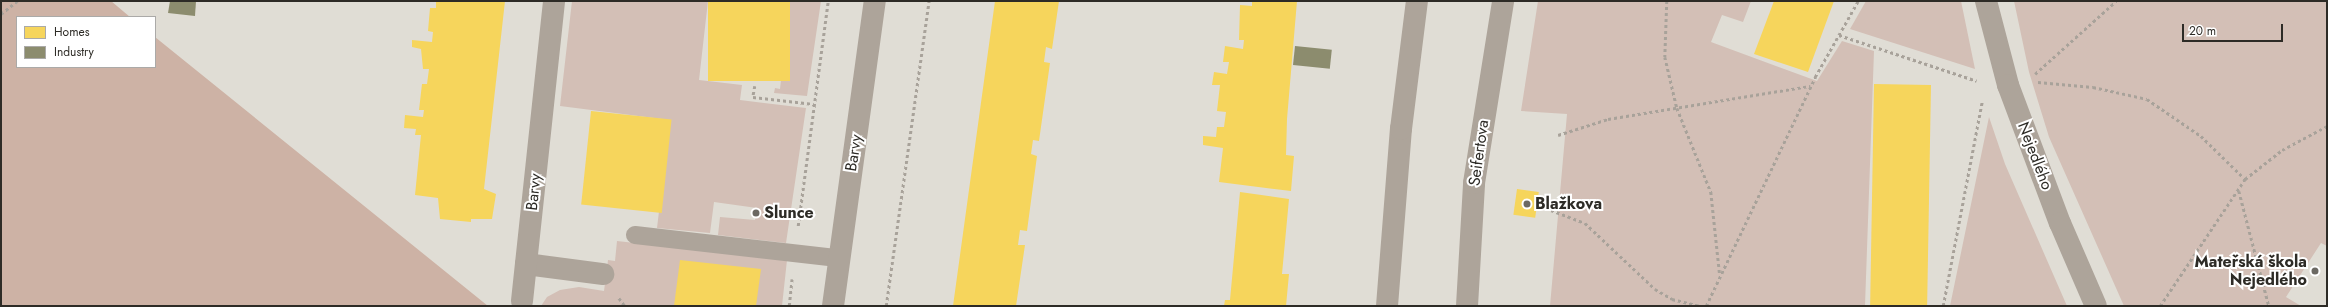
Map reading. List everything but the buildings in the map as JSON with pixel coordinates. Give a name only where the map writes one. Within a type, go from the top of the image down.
[{"type":"street","name":"Barvy","points":[[522,301],[554,1]]},
{"type":"street","name":"Barvy","points":[[833,306],[838,258],[875,1]]},
{"type":"street","points":[[1387,306],[1401,129],[1417,1]]},
{"type":"street","name":"Seifertova","points":[[1466,306],[1474,183],[1503,1]]},
{"type":"street","name":"Nejedlého","points":[[1986,1],[2017,83],[2060,223],[2096,306]]},
{"type":"street","points":[[526,264],[603,274]]},
{"type":"lane","points":[[635,235],[838,258]]},
{"type":"path","points":[[1,14],[17,1]]},
{"type":"path","points":[[789,306],[794,253],[828,1]]},
{"type":"path","points":[[886,306],[928,1]]},
{"type":"path","points":[[1667,1],[1665,57],[1677,108],[1711,192],[1720,276]]},
{"type":"path","points":[[1706,306],[1811,86],[1858,1]]},
{"type":"path","points":[[2017,83],[2116,1]]},
{"type":"path","points":[[1839,35],[1983,82]]},
{"type":"path","points":[[2017,83],[2093,87],[2147,99],[2201,136],[2245,179]]},
{"type":"path","points":[[755,86],[753,97],[814,104]]},
{"type":"path","points":[[1558,135],[1608,119],[1811,86]]},
{"type":"path","points":[[1943,306],[1982,98]]},
{"type":"path","points":[[2160,306],[2245,179],[2282,150],[2327,126]]},
{"type":"path","points":[[2239,190],[2269,306]]},
{"type":"path","points":[[1551,210],[1585,223],[1655,289],[1672,299],[1700,306]]},
{"type":"shaded area","points":[[1,1],[111,1],[129,16],[16,16],[16,68],[156,68],[156,38],[488,306],[1,306]]},
{"type":"shaded area","points":[[572,1],[708,1],[699,80],[742,85],[740,100],[806,108],[786,243],[718,235],[720,217],[755,220],[757,208],[714,202],[710,233],[657,228],[670,120],[560,106]]},
{"type":"shaded area","points":[[790,1],[821,1],[807,96],[774,93],[775,88],[780,89]]},
{"type":"shaded area","points":[[1538,1],[1751,1],[1743,22],[1722,15],[1711,42],[1817,81],[1842,41],[1874,51],[1865,306],[1550,306],[1567,114],[1521,111]]},
{"type":"shaded area","points":[[1866,1],[1961,1],[1975,69],[1850,29]]},
{"type":"shaded area","points":[[2014,1],[2327,1],[2327,246],[2321,243],[2286,297],[2301,306],[2124,306],[2049,137],[2029,72]]},
{"type":"shaded area","points":[[1989,117],[2005,164],[2067,306],[1950,306]]},
{"type":"shaded area","points":[[617,241],[787,260],[782,306],[541,306],[547,297],[560,290],[579,287],[604,291],[608,260],[615,261]]},
{"type":"place","name":"Blažkova","points":[[1527,204]]},
{"type":"place","name":"Slunce","points":[[756,213]]},
{"type":"place","name":"Mateřská škola Nejedlého","points":[[2315,271]]}]
